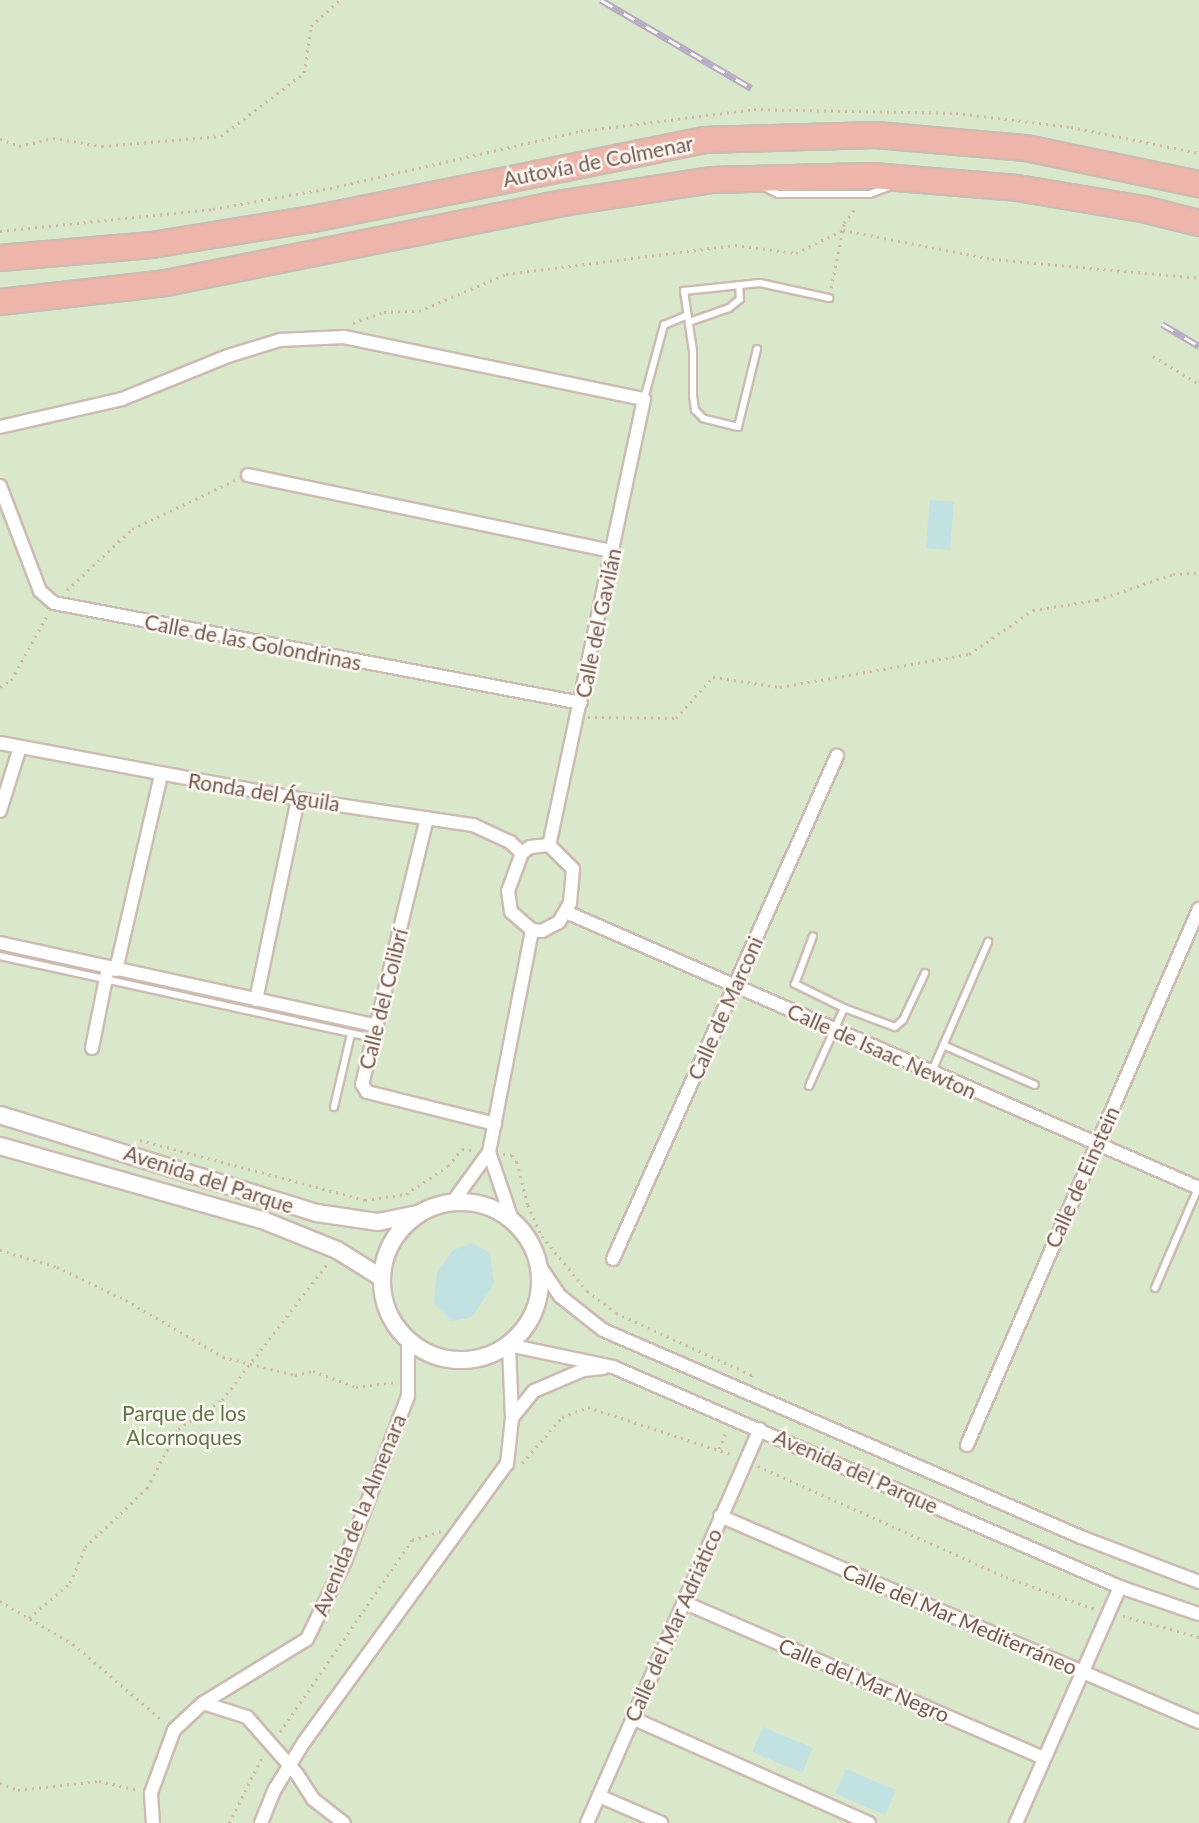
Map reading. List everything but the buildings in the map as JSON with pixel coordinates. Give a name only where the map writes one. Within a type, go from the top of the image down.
[{"type":"highway","name":"Autovía de Colmenar","points":[[0,258],[152,245],[286,223],[704,140],[876,135],[1026,148],[1199,184]]},
{"type":"highway","name":"Autovía de Colmenar","points":[[0,302],[166,283],[563,203],[712,180],[908,179],[1017,188],[1143,209],[1199,223]]},
{"type":"street","points":[[0,427],[122,399],[228,356],[281,340],[344,337],[644,399]]},
{"type":"street","name":"Calle del Gavilán","points":[[550,845],[644,399]]},
{"type":"street","points":[[248,475],[613,551]]},
{"type":"street","points":[[0,486],[40,591],[54,603]]},
{"type":"street","name":"Calle de las Golondrinas","points":[[54,603],[581,703]]},
{"type":"street","name":"Ronda del Águila","points":[[0,743],[298,799],[474,825],[510,842],[522,853]]},
{"type":"street","points":[[0,811],[20,747]]},
{"type":"street","name":"Calle de Marconi","points":[[613,1259],[837,756]]},
{"type":"street","points":[[92,1048],[161,775]]},
{"type":"street","points":[[256,1000],[298,799]]},
{"type":"street","name":"Calle del Colibrí","points":[[427,818],[362,1084],[367,1092],[495,1124]]},
{"type":"street","points":[[550,845],[573,869],[566,912],[550,928],[532,930],[517,919],[508,903],[512,873],[522,853],[530,847],[550,845]]},
{"type":"street","name":"Calle de Einstein","points":[[967,1445],[1199,909]]},
{"type":"street","name":"Calle de Isaac Newton","points":[[566,912],[1199,1188]]},
{"type":"street","points":[[453,1203],[489,1152],[532,930]]},
{"type":"street","points":[[0,943],[110,973],[256,1000],[375,1032]]},
{"type":"street","name":"Avenida del Parque","points":[[0,1115],[317,1213],[378,1222],[420,1214]]},
{"type":"street","name":"Avenida del Parque","points":[[0,1146],[265,1221],[337,1250],[382,1278]]},
{"type":"street","points":[[489,1152],[512,1220]]},
{"type":"street","points":[[453,1203],[489,1207],[512,1220],[529,1240],[539,1265],[536,1307],[509,1345],[471,1360],[448,1360],[408,1340],[389,1312],[382,1278],[387,1253],[401,1231],[420,1214],[453,1203]]},
{"type":"street","name":"Avenida del Parque","points":[[539,1265],[560,1296],[603,1330],[1128,1557],[1199,1583]]},
{"type":"street","name":"Avenida de la Almenara","points":[[153,1823],[151,1793],[174,1730],[203,1703],[307,1639],[345,1561],[408,1396],[408,1340]]},
{"type":"street","points":[[261,1823],[289,1765],[460,1534],[507,1464],[512,1418],[509,1345]]},
{"type":"street","name":"Avenida del Parque","points":[[509,1345],[612,1367],[733,1417],[1119,1587],[1199,1614]]},
{"type":"street","points":[[512,1418],[534,1391],[583,1370],[612,1367]]},
{"type":"street","name":"Calle del Mar Adriático","points":[[587,1823],[744,1460],[760,1429]]},
{"type":"street","name":"Calle del Mar Mediterráneo","points":[[720,1516],[1199,1722]]},
{"type":"street","points":[[1016,1823],[1119,1587]]},
{"type":"street","name":"Calle del Mar Negro","points":[[683,1602],[1044,1758]]},
{"type":"street","points":[[203,1703],[247,1717],[289,1765],[313,1799],[344,1823]]},
{"type":"street","points":[[632,1718],[869,1823]]},
{"type":"street","points":[[599,1796],[661,1823]]},
{"type":"lane","points":[[757,349],[738,427],[703,418],[695,410],[684,291],[760,283],[829,298]]},
{"type":"lane","points":[[644,399],[664,325],[729,308],[740,299],[739,285]]},
{"type":"lane","points":[[813,936],[795,984],[844,1008],[895,1027],[903,1020],[925,973]]},
{"type":"lane","points":[[932,1072],[988,942]]},
{"type":"lane","points":[[0,956],[110,973],[351,1034],[375,1032]]},
{"type":"lane","points":[[808,1086],[844,1008]]},
{"type":"lane","points":[[334,1107],[351,1034]]},
{"type":"lane","points":[[943,1045],[1035,1085]]},
{"type":"lane","points":[[1155,1288],[1199,1188]]},
{"type":"path","points":[[0,139],[19,146],[53,138],[102,146],[221,136],[304,73],[311,26],[340,0]]},
{"type":"path","points":[[829,298],[843,229],[857,206]]},
{"type":"path","points":[[347,325],[384,312],[419,311],[506,274],[735,245],[796,253],[843,229],[992,259],[1199,278]]},
{"type":"path","points":[[1153,356],[1199,384]]},
{"type":"path","points":[[0,687],[11,680],[54,603],[132,529],[199,494],[248,475]]},
{"type":"path","points":[[578,717],[676,718],[713,677],[780,687],[969,654],[1033,610],[1097,600],[1173,574],[1199,573]]},
{"type":"path","points":[[138,1140],[365,1200],[406,1194],[425,1184],[462,1149],[512,1155],[542,1236],[587,1291],[616,1312],[752,1375],[744,1392]]},
{"type":"path","points":[[0,1250],[57,1267],[186,1332],[223,1357],[295,1375],[313,1371],[356,1387],[408,1381]]},
{"type":"path","points":[[29,1618],[70,1583],[85,1547],[147,1488],[178,1429],[222,1401],[248,1363],[328,1263]]},
{"type":"path","points":[[520,1467],[562,1417],[588,1407],[719,1448],[1006,1577],[1107,1614],[1155,1622],[1199,1637]]},
{"type":"path","points":[[719,1448],[733,1417]]},
{"type":"path","points":[[229,1823],[251,1773],[412,1541],[448,1528],[460,1534]]},
{"type":"path","points":[[0,1601],[73,1644],[174,1730]]},
{"type":"path","points":[[0,1783],[18,1790],[99,1781],[151,1793]]},
{"type":"green space","name":"Parque de los Alcornoques","points":[[0,0],[1199,0],[1199,1823],[0,1823]]},
{"type":"water","points":[[930,500],[954,502],[950,550],[926,548]]},
{"type":"water","points":[[472,1243],[490,1253],[494,1284],[472,1317],[451,1321],[434,1303],[437,1272],[453,1250]]},
{"type":"water","points":[[763,1727],[813,1748],[802,1773],[752,1752]]},
{"type":"water","points":[[846,1769],[896,1790],[885,1815],[835,1794]]},
{"type":"railway","points":[[601,0],[751,88]]},
{"type":"railway","points":[[1162,324],[1199,346]]}]
